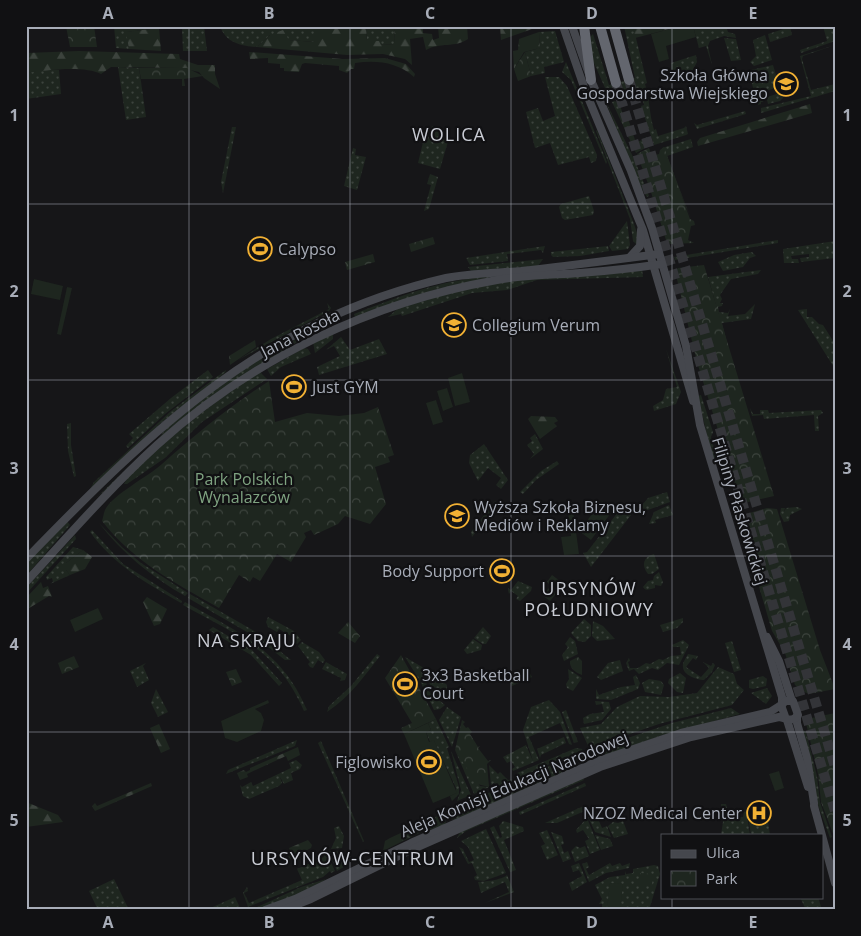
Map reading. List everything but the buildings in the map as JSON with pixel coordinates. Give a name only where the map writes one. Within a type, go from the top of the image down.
[{"type":"highway","points":[[600,26],[616,84]]},
{"type":"highway","points":[[614,26],[629,80]]},
{"type":"highway","points":[[581,32],[591,80]]},
{"type":"main road","points":[[563,26],[588,96],[655,254]]},
{"type":"main road","points":[[572,26],[581,32]]},
{"type":"main road","points":[[591,80],[635,180],[655,254]]},
{"type":"main road","points":[[629,257],[636,252],[640,244],[641,223]]},
{"type":"main road","name":"Jana Rosoła","points":[[26,559],[154,432],[184,407],[265,350],[312,325],[375,300],[447,278],[563,267],[655,254]]},
{"type":"main road","name":"Filipiny Płaskowickiej","points":[[655,254],[662,264],[686,346],[695,393],[695,406]]},
{"type":"main road","name":"Filipiny Płaskowickiej","points":[[655,254],[654,265],[690,394],[782,697],[781,705],[786,719]]},
{"type":"main road","name":"Jana Rosoła","points":[[26,582],[87,514],[158,444],[195,413],[258,369],[342,326],[444,291],[498,279],[662,264]]},
{"type":"main road","points":[[81,504],[87,514]]},
{"type":"main road","points":[[74,510],[80,521]]},
{"type":"main road","name":"Filipiny Płaskowickiej","points":[[760,624],[776,654],[792,701],[797,708],[797,716]]},
{"type":"main road","name":"Aleja Komisji Edukacji Narodowej","points":[[265,910],[295,899],[395,850],[598,761],[667,737],[772,711],[792,701]]},
{"type":"main road","points":[[786,719],[814,803],[810,770],[797,723],[797,716]]},
{"type":"main road","name":"Aleja Komisji Edukacji Narodowej","points":[[283,910],[311,899],[413,849],[600,767],[708,732],[779,717],[786,719],[797,716]]},
{"type":"main road","points":[[814,806],[823,834]]},
{"type":"main road","points":[[824,837],[835,882]]},
{"type":"main road","points":[[828,849],[835,863]]},
{"type":"green space","points":[[66,26],[94,26],[97,47],[70,47]]},
{"type":"green space","points":[[114,26],[166,27],[127,32],[129,49],[116,48]]},
{"type":"green space","points":[[182,26],[204,26],[207,51],[183,51]]},
{"type":"green space","points":[[220,26],[329,26],[314,42],[289,40],[270,35],[257,47],[245,46],[230,40]]},
{"type":"green space","points":[[329,26],[366,26],[367,41],[380,41],[381,45],[395,44],[394,26],[423,26],[423,33],[432,34],[433,40],[439,38],[438,26],[467,26],[468,39],[463,42],[437,46],[426,50],[423,37],[410,39],[412,65],[405,59],[383,54],[347,55],[257,47],[270,35],[283,30],[289,40],[314,42],[316,31]]},
{"type":"green space","points":[[366,26],[394,26],[395,44],[381,45],[367,41]]},
{"type":"green space","points":[[500,26],[534,26],[535,28],[501,40]]},
{"type":"green space","points":[[624,26],[633,26],[647,83],[645,84],[654,130],[656,129],[658,136],[686,126],[688,134],[654,145],[641,106],[644,105],[642,89],[610,99],[593,61],[590,37],[593,34],[609,85],[635,78]]},
{"type":"green space","points":[[633,26],[681,26],[635,38]]},
{"type":"green space","points":[[681,26],[693,26],[696,37],[666,46],[669,59],[659,62],[651,34]]},
{"type":"green space","points":[[693,26],[726,26],[728,32],[735,34],[736,38],[724,36],[710,41],[708,46],[712,65],[706,46],[699,48]]},
{"type":"green space","points":[[823,26],[835,26],[835,41],[801,53],[800,50],[827,41]]},
{"type":"green space","points":[[790,27],[792,35],[770,42],[768,34]]},
{"type":"green space","points":[[159,28],[161,51],[129,49],[126,32]]},
{"type":"green space","points":[[555,31],[564,62],[544,67],[545,73],[531,76],[525,52],[540,48],[539,32]]},
{"type":"green space","points":[[539,32],[540,48],[524,52],[514,69],[513,51],[518,50],[519,39]]},
{"type":"green space","points":[[765,35],[772,60],[754,66],[750,62],[756,56],[753,40]]},
{"type":"green space","points":[[724,38],[736,39],[741,60],[731,61]]},
{"type":"green space","points":[[835,45],[803,56],[802,59],[811,90],[835,84],[835,91],[761,113],[761,108],[811,96],[800,56]]},
{"type":"green space","points":[[79,51],[179,54],[180,59],[198,65],[215,65],[215,74],[220,89],[204,78],[199,72],[181,68],[111,67],[101,74],[94,71],[75,69],[26,73],[26,53]]},
{"type":"green space","points":[[249,52],[343,59],[385,58],[406,64],[415,74],[414,77],[394,65],[379,62],[355,63],[354,69],[347,73],[339,70],[339,66],[305,63],[302,64],[299,72],[284,71],[284,68],[280,68],[280,64],[268,63],[268,58],[250,59]]},
{"type":"green space","points":[[525,52],[531,76],[518,81],[514,69]]},
{"type":"green space","points":[[696,55],[697,62],[690,75],[681,80],[672,75],[671,63]]},
{"type":"green space","points":[[566,62],[607,162],[606,164],[571,80],[562,72]]},
{"type":"green space","points":[[773,65],[783,98],[780,101],[768,104],[767,100],[758,105],[756,97],[759,96],[760,99],[780,93],[778,87],[755,95],[749,73],[751,70]]},
{"type":"green space","points":[[118,67],[139,68],[146,117],[126,120]]},
{"type":"green space","points":[[139,68],[187,68],[203,76],[184,79],[185,86],[182,86],[182,79],[141,79]]},
{"type":"green space","points":[[48,69],[59,70],[61,94],[26,99],[26,73]]},
{"type":"green space","points":[[545,77],[559,77],[567,86],[597,155],[596,161],[591,163],[589,157],[558,165],[550,143],[535,148],[526,112],[538,108],[543,121],[555,116]]},
{"type":"green space","points":[[605,100],[635,161],[649,196],[647,197],[641,188]]},
{"type":"green space","points":[[615,101],[620,105],[623,115],[627,115],[636,143],[647,137],[649,146],[636,153],[612,102]]},
{"type":"green space","points":[[810,104],[812,113],[698,146],[697,142],[700,138]]},
{"type":"green space","points":[[745,111],[746,114],[697,129],[694,123],[697,125]]},
{"type":"green space","points":[[432,126],[441,131],[440,136],[449,138],[440,169],[418,163],[425,134],[430,132]]},
{"type":"green space","points":[[232,127],[236,127],[223,193],[221,182]]},
{"type":"green space","points":[[597,130],[634,224],[638,236],[637,245],[633,241],[630,219]]},
{"type":"green space","points":[[691,139],[693,147],[667,156],[691,219],[662,148]]},
{"type":"green space","points":[[664,147],[690,219],[694,221],[695,225],[691,226],[688,240],[694,243],[670,244],[666,240],[637,154],[649,148],[652,156],[659,154],[660,150]]},
{"type":"green space","points":[[353,148],[356,149],[355,155],[366,157],[357,190],[344,186]]},
{"type":"green space","points":[[430,174],[438,177],[429,209],[424,211],[431,185],[427,184]]},
{"type":"green space","points":[[589,196],[594,211],[593,215],[565,220],[562,218],[559,207],[561,204]]},
{"type":"green space","points":[[627,221],[630,245],[628,249],[612,251],[609,246]]},
{"type":"green space","points":[[433,237],[435,244],[411,252],[409,244]]},
{"type":"green space","points":[[778,240],[778,243],[675,260],[674,257]]},
{"type":"green space","points":[[835,241],[835,258],[801,262],[800,258],[809,257],[809,254],[791,256],[792,259],[798,259],[799,263],[784,263],[783,249]]},
{"type":"green space","points":[[545,246],[543,253],[541,250],[507,254],[508,261],[470,265],[466,258]]},
{"type":"green space","points":[[608,246],[609,251],[580,256],[553,257],[551,255],[551,252]]},
{"type":"green space","points":[[752,252],[756,256],[750,258],[743,267],[723,271],[718,262],[734,255]]},
{"type":"green space","points":[[373,254],[375,262],[347,270],[345,262]]},
{"type":"green space","points":[[543,259],[538,266],[471,271],[468,267]]},
{"type":"green space","points":[[704,265],[774,496],[736,505],[736,488],[697,362],[675,271],[678,268]]},
{"type":"green space","points":[[642,269],[643,277],[537,280],[507,290],[472,293],[402,316],[401,314],[388,317],[401,306],[445,293],[517,279]]},
{"type":"green space","points":[[761,270],[758,274],[731,279],[720,295],[722,299],[720,303],[723,303],[722,306],[718,307],[719,312],[728,313],[730,309],[728,316],[745,314],[755,304],[751,319],[722,323],[732,362],[708,277]]},
{"type":"green space","points":[[496,276],[434,290],[355,317],[354,314],[423,289],[457,281]]},
{"type":"green space","points":[[34,279],[63,286],[60,300],[31,294]]},
{"type":"green space","points":[[67,287],[72,288],[61,335],[57,334]]},
{"type":"green space","points":[[327,303],[331,308],[329,311],[238,360],[271,339],[329,309]]},
{"type":"green space","points":[[807,309],[807,317],[812,317],[819,324],[823,325],[835,344],[835,369],[798,310]]},
{"type":"green space","points":[[328,322],[330,326],[302,339],[238,379],[96,498],[159,438],[172,421],[254,362]]},
{"type":"green space","points":[[333,334],[333,339],[315,353],[313,342]]},
{"type":"green space","points":[[341,337],[350,350],[379,339],[387,354],[319,375],[317,367],[340,356],[334,346],[326,350]]},
{"type":"green space","points":[[255,340],[256,347],[230,365],[229,356]]},
{"type":"green space","points":[[304,348],[308,349],[311,354],[281,367],[271,376],[267,369]]},
{"type":"green space","points":[[666,349],[681,392],[676,404],[654,411],[653,406],[663,400],[666,389],[677,387]]},
{"type":"green space","points":[[208,370],[213,377],[165,414],[128,448],[126,446],[133,438],[129,434],[171,398]]},
{"type":"green space","points":[[226,370],[225,373],[161,423],[90,489],[94,482],[171,411]]},
{"type":"green space","points":[[260,372],[267,379],[202,422],[165,458],[127,484],[124,484],[134,470],[174,435],[216,402]]},
{"type":"green space","points":[[462,373],[470,402],[455,406],[448,378]]},
{"type":"green space","name":"Park Polskich Wynalazców","points":[[269,381],[275,422],[307,413],[339,416],[364,413],[378,407],[394,455],[388,457],[390,462],[375,467],[386,504],[370,524],[345,516],[338,524],[314,535],[311,530],[304,533],[306,537],[291,562],[277,554],[260,581],[253,577],[250,582],[239,575],[219,608],[141,560],[102,521],[105,510],[115,498],[156,469],[227,410]]},
{"type":"green space","points":[[447,388],[453,407],[443,411],[437,391]]},
{"type":"green space","points":[[701,395],[713,432],[711,437],[717,459],[712,457],[698,396]]},
{"type":"green space","points":[[436,400],[443,422],[433,425],[426,403]]},
{"type":"green space","points":[[750,408],[753,414],[760,414],[760,410],[768,410],[769,413],[821,410],[823,413],[818,416],[819,431],[815,431],[814,415],[764,419],[763,415],[752,416]]},
{"type":"green space","points":[[531,416],[555,417],[558,421],[554,423],[557,426],[540,439],[528,419]]},
{"type":"green space","points":[[71,423],[71,445],[76,476],[74,477],[68,451],[67,424]]},
{"type":"green space","points":[[535,434],[543,449],[530,459],[534,454],[527,445],[532,441],[530,438]]},
{"type":"green space","points":[[484,444],[508,480],[501,489],[496,485],[501,478],[488,468],[478,481],[469,463],[470,455]]},
{"type":"green space","points":[[557,461],[559,464],[536,480],[523,494],[520,492],[541,471]]},
{"type":"green space","points":[[667,492],[670,502],[634,515],[648,498]]},
{"type":"green space","points":[[495,501],[497,503],[496,506],[472,537],[471,532]]},
{"type":"green space","points":[[602,501],[613,510],[591,540],[579,531]]},
{"type":"green space","points":[[572,502],[579,554],[564,555],[561,537],[571,536],[567,503]]},
{"type":"green space","points":[[628,503],[631,515],[591,567],[583,553],[587,552],[622,507]]},
{"type":"green space","points":[[669,505],[673,515],[655,520],[656,523],[649,524],[654,512]]},
{"type":"green space","points":[[797,507],[802,509],[790,515],[789,521],[784,522],[780,514],[781,508],[785,508],[784,512],[786,508]]},
{"type":"green space","points":[[767,508],[777,509],[820,650],[835,689],[809,694],[795,685],[785,653],[772,631],[743,532],[743,526],[749,523],[746,514]]},
{"type":"green space","points":[[67,521],[70,525],[26,576],[26,563]]},
{"type":"green space","points":[[99,523],[122,547],[141,563],[188,593],[185,596],[149,572],[128,554]]},
{"type":"green space","points":[[92,530],[123,564],[182,601],[181,603],[120,564],[99,544],[90,532]]},
{"type":"green space","points":[[75,535],[76,539],[26,594],[26,588]]},
{"type":"green space","points":[[73,547],[83,550],[66,563],[66,570],[70,575],[50,584],[53,582],[52,578],[47,580],[46,577]]},
{"type":"green space","points":[[83,550],[92,557],[85,569],[70,575],[66,570],[66,563]]},
{"type":"green space","points":[[654,554],[659,569],[652,574],[648,574],[644,568],[644,562],[647,557]]},
{"type":"green space","points":[[659,572],[663,582],[661,586],[655,585],[655,588],[644,589],[643,587],[648,581],[653,580],[654,576]]},
{"type":"green space","points":[[552,575],[564,584],[550,601],[542,595],[551,586],[547,582]]},
{"type":"green space","points":[[518,581],[532,587],[531,591],[520,601],[516,599],[518,596],[511,591],[509,594],[508,590],[508,588],[511,590]]},
{"type":"green space","points":[[41,582],[43,588],[48,586],[52,597],[49,596],[26,610],[26,598]]},
{"type":"green space","points":[[190,594],[256,632],[291,660],[285,660],[254,636],[188,598]]},
{"type":"green space","points":[[147,597],[167,609],[160,624],[154,626],[143,602]]},
{"type":"green space","points":[[185,602],[223,623],[271,657],[297,689],[307,710],[304,711],[294,690],[269,659],[254,646],[183,605]]},
{"type":"green space","points":[[98,608],[103,619],[75,632],[70,620]]},
{"type":"green space","points":[[268,617],[294,631],[301,640],[297,644],[294,642],[296,639],[279,629],[277,632],[268,627],[266,622]]},
{"type":"green space","points":[[683,618],[683,622],[677,628],[663,632],[660,625]]},
{"type":"green space","points":[[584,619],[591,625],[591,636],[585,642],[578,641],[571,633]]},
{"type":"green space","points":[[593,621],[603,626],[615,639],[597,641],[592,636]]},
{"type":"green space","points":[[348,622],[360,636],[355,643],[338,633]]},
{"type":"green space","points":[[213,627],[252,650],[282,683],[279,686],[251,655],[209,630]]},
{"type":"green space","points":[[483,627],[491,636],[486,644],[474,638]]},
{"type":"green space","points":[[570,637],[575,641],[578,654],[564,661],[562,655],[568,647],[565,644]]},
{"type":"green space","points":[[473,639],[482,645],[481,650],[467,654],[464,650]]},
{"type":"green space","points":[[683,640],[689,645],[679,665],[667,663],[658,670],[652,668],[639,674],[634,669],[629,671],[626,663],[629,658],[630,668],[638,668],[659,659],[663,660],[671,656],[681,655],[680,647],[673,647],[672,645]]},
{"type":"green space","points":[[732,641],[741,670],[734,672],[725,643]]},
{"type":"green space","points":[[302,642],[319,652],[325,660],[323,663],[318,660],[313,668],[310,667],[308,664],[310,662],[298,646]]},
{"type":"green space","points":[[377,654],[380,656],[357,685],[336,706],[327,712],[329,706],[351,686]]},
{"type":"green space","points":[[688,654],[698,656],[696,660],[693,658],[686,667],[701,677],[709,668],[703,662],[711,666],[713,663],[715,665],[712,672],[704,680],[685,672],[683,664]]},
{"type":"green space","points":[[401,655],[436,719],[404,734],[401,728],[412,723],[385,678]]},
{"type":"green space","points":[[74,656],[79,667],[62,674],[58,663]]},
{"type":"green space","points":[[405,657],[429,671],[420,681]]},
{"type":"green space","points":[[578,657],[582,661],[582,675],[573,670],[570,664],[570,661]]},
{"type":"green space","points":[[620,660],[623,671],[601,680],[597,677],[608,663]]},
{"type":"green space","points":[[326,662],[347,674],[345,680],[340,681],[341,678],[322,669]]},
{"type":"green space","points":[[146,663],[143,666],[149,680],[137,687],[130,671]]},
{"type":"green space","points":[[718,667],[734,674],[737,684],[744,690],[732,705],[659,724],[589,748],[580,728],[601,724],[617,707],[640,696],[669,697],[697,693]]},
{"type":"green space","points":[[236,669],[242,682],[232,686],[226,672]]},
{"type":"green space","points":[[568,669],[582,678],[573,691],[567,688],[566,684],[569,679]]},
{"type":"green space","points":[[528,670],[532,677],[512,686],[509,679]]},
{"type":"green space","points":[[405,672],[413,685],[403,691],[395,678]]},
{"type":"green space","points":[[680,673],[686,678],[683,693],[677,692],[668,683],[669,679]]},
{"type":"green space","points":[[433,674],[447,685],[446,697],[433,686],[432,689],[430,682]]},
{"type":"green space","points":[[636,675],[640,683],[638,689],[611,700],[596,699],[596,689],[599,695],[621,687],[635,685],[633,677]]},
{"type":"green space","points":[[763,676],[767,679],[766,686],[749,688],[749,680]]},
{"type":"green space","points":[[427,677],[426,689],[445,705],[440,709],[434,710],[421,683]]},
{"type":"green space","points":[[649,679],[661,681],[664,685],[661,695],[645,692],[642,683]]},
{"type":"green space","points":[[767,688],[772,696],[766,704],[751,693]]},
{"type":"green space","points":[[156,689],[168,712],[158,717],[151,703]]},
{"type":"green space","points":[[268,700],[269,703],[255,709],[261,713],[264,720],[261,731],[237,742],[225,738],[221,721]]},
{"type":"green space","points":[[549,700],[560,712],[572,745],[569,744],[560,723],[529,737],[539,760],[513,771],[512,769],[515,767],[511,761],[507,763],[503,757],[526,745],[533,761],[523,730],[531,707]]},
{"type":"green space","points":[[595,701],[609,702],[611,709],[602,720],[584,724],[583,718],[590,714],[604,712],[602,704],[596,705]]},
{"type":"green space","points":[[447,707],[461,717],[452,747],[439,720]]},
{"type":"green space","points":[[731,708],[740,714],[660,736],[599,758],[595,749],[672,723]]},
{"type":"green space","points":[[566,710],[578,742],[574,743],[562,712]]},
{"type":"green space","points":[[835,713],[835,839],[821,802],[818,774],[806,723],[807,719]]},
{"type":"green space","points":[[436,719],[449,747],[447,748],[459,787],[459,794],[452,801],[450,796],[456,793],[456,788],[434,741],[430,742],[426,732],[431,730],[428,723]]},
{"type":"green space","points":[[462,720],[465,722],[463,724],[466,728],[468,727],[472,732],[470,734],[478,747],[480,746],[478,748],[488,761],[491,760],[487,764],[489,787],[477,784],[455,750]]},
{"type":"green space","name":"Figlowisko","points":[[428,723],[431,730],[426,732],[429,742],[434,740],[457,793],[433,803],[404,734]]},
{"type":"green space","points":[[159,724],[170,749],[161,753],[150,728]]},
{"type":"green space","points":[[803,730],[806,732],[817,776],[820,802],[832,837],[830,838],[815,797]]},
{"type":"green space","points":[[564,737],[566,743],[541,755],[540,758],[537,749]]},
{"type":"green space","points":[[297,740],[295,746],[226,774],[228,770]]},
{"type":"green space","points":[[321,741],[364,841],[363,842],[318,743]]},
{"type":"green space","points":[[298,747],[300,755],[288,761],[286,756],[247,774],[248,777],[240,780],[237,773],[244,770],[246,772],[250,768]]},
{"type":"green space","points":[[576,748],[582,749],[585,758],[576,762],[565,757],[519,778],[517,773]]},
{"type":"green space","points":[[455,750],[480,786],[489,787],[474,794]]},
{"type":"green space","points":[[451,751],[471,795],[457,801],[461,790]]},
{"type":"green space","points":[[565,759],[578,766],[455,820],[451,819],[448,811]]},
{"type":"green space","points":[[296,760],[302,765],[300,769],[291,773],[293,780],[284,784],[280,777],[282,783],[279,786],[249,799],[243,796],[240,785],[242,787],[251,782],[253,786],[291,768],[289,763]]},
{"type":"green space","points":[[489,765],[508,780],[517,779],[498,787],[494,783],[491,785]]},
{"type":"green space","points":[[779,771],[784,788],[775,791],[769,774]]},
{"type":"green space","points":[[583,778],[584,780],[466,831],[457,838],[460,832]]},
{"type":"green space","points":[[151,783],[152,786],[95,811],[92,806],[95,803],[97,806]]},
{"type":"green space","points":[[585,783],[586,786],[520,815],[519,812]]},
{"type":"green space","points":[[26,802],[58,815],[63,822],[26,827]]},
{"type":"green space","points":[[721,804],[726,804],[727,808],[724,809],[726,819],[743,817],[744,812],[749,811],[747,815],[750,834],[721,834],[723,822]]},
{"type":"green space","points":[[586,805],[587,810],[557,823],[545,823]]},
{"type":"green space","points":[[600,811],[601,819],[599,821],[602,828],[607,826],[611,837],[595,832],[588,817]]},
{"type":"green space","points":[[770,811],[771,820],[768,821],[770,834],[751,834],[748,816],[751,822],[760,820],[758,816],[761,815],[761,812]]},
{"type":"green space","points":[[444,813],[446,825],[419,833],[383,851],[385,841]]},
{"type":"green space","points":[[587,818],[600,850],[590,854],[585,841],[589,839],[583,830],[577,833],[576,830]]},
{"type":"green space","points":[[503,821],[523,827],[524,831],[504,840],[516,870],[510,872],[490,828],[494,826],[500,838],[502,837],[499,826]]},
{"type":"green space","points":[[623,821],[628,834],[614,838],[608,826],[613,822]]},
{"type":"green space","points":[[339,826],[344,836],[342,848],[331,849],[336,838],[334,828]]},
{"type":"green space","points":[[486,829],[506,873],[484,881],[475,880],[474,877],[477,875],[472,863],[468,864],[459,847],[463,849],[469,862],[474,860],[468,847],[461,841]]},
{"type":"green space","points":[[547,830],[558,855],[547,860],[541,846],[545,844],[539,833]]},
{"type":"green space","points":[[551,832],[562,836],[564,844],[561,845],[564,853],[568,851],[571,859],[563,862]]},
{"type":"green space","points":[[595,835],[610,839],[613,846],[601,850]]},
{"type":"green space","points":[[308,840],[312,845],[311,848],[290,859],[287,853],[290,851],[289,848]]},
{"type":"green space","points":[[576,846],[580,848],[585,846],[589,856],[575,862],[571,851]]},
{"type":"green space","points":[[328,851],[332,851],[332,854],[335,854],[336,851],[340,852],[347,865],[337,871]]},
{"type":"green space","points":[[326,852],[335,871],[331,873],[330,871],[323,877],[248,907],[243,893],[247,887],[248,891],[244,893],[249,903],[302,880],[297,869],[324,857],[323,854]]},
{"type":"green space","points":[[587,862],[589,867],[586,869],[589,875],[610,863],[612,866],[620,863],[622,866],[630,863],[629,868],[606,873],[589,882],[582,864]]},
{"type":"green space","points":[[579,863],[587,882],[572,891],[569,883],[582,876],[579,870],[573,872],[571,866]]},
{"type":"green space","points":[[658,866],[660,874],[649,910],[602,910],[602,904],[599,904],[602,899],[595,885],[610,877],[625,875],[625,871],[626,874],[633,873],[633,869]]},
{"type":"green space","points":[[640,873],[653,874],[652,886],[639,885]]},
{"type":"green space","points":[[507,875],[514,892],[485,903],[509,892],[505,882],[481,893],[478,882],[474,882],[488,881]]},
{"type":"green space","points":[[114,879],[129,910],[98,910],[89,891]]},
{"type":"green space","points":[[326,879],[290,899],[268,907],[251,910],[301,887]]},
{"type":"green space","points":[[610,883],[623,884],[620,910],[607,910]]},
{"type":"green space","points":[[235,897],[241,910],[206,910]]},
{"type":"green space","points":[[800,898],[818,898],[822,910],[806,910]]},
{"type":"tunnel","points":[[629,80],[835,767]]},
{"type":"tunnel","points":[[616,83],[835,811]]},
{"type":"place","name":"Szkoła Główna Gospodarstwa Wiejskiego","points":[[786,84]]},
{"type":"place","name":"Calypso","points":[[260,249]]},
{"type":"place","name":"Collegium Verum","points":[[454,325]]},
{"type":"place","name":"Just GYM","points":[[294,387]]},
{"type":"place","name":"Wyższa Szkoła Biznesu, Mediów i Reklamy","points":[[457,516]]},
{"type":"place","name":"Body Support","points":[[502,571]]},
{"type":"place","name":"3x3 Basketball Court","points":[[405,684]]},
{"type":"place","name":"Figlowisko","points":[[429,762]]},
{"type":"place","name":"NZOZ Medical Center","points":[[759,813]]},
{"type":"district","name":"WOLICA","points":[[449,134]]},
{"type":"district","name":"URSYNÓW POŁUDNIOWY","points":[[589,598]]},
{"type":"district","name":"NA SKRAJU","points":[[247,640]]},
{"type":"district","name":"URSYNÓW-CENTRUM","points":[[353,858]]}]
